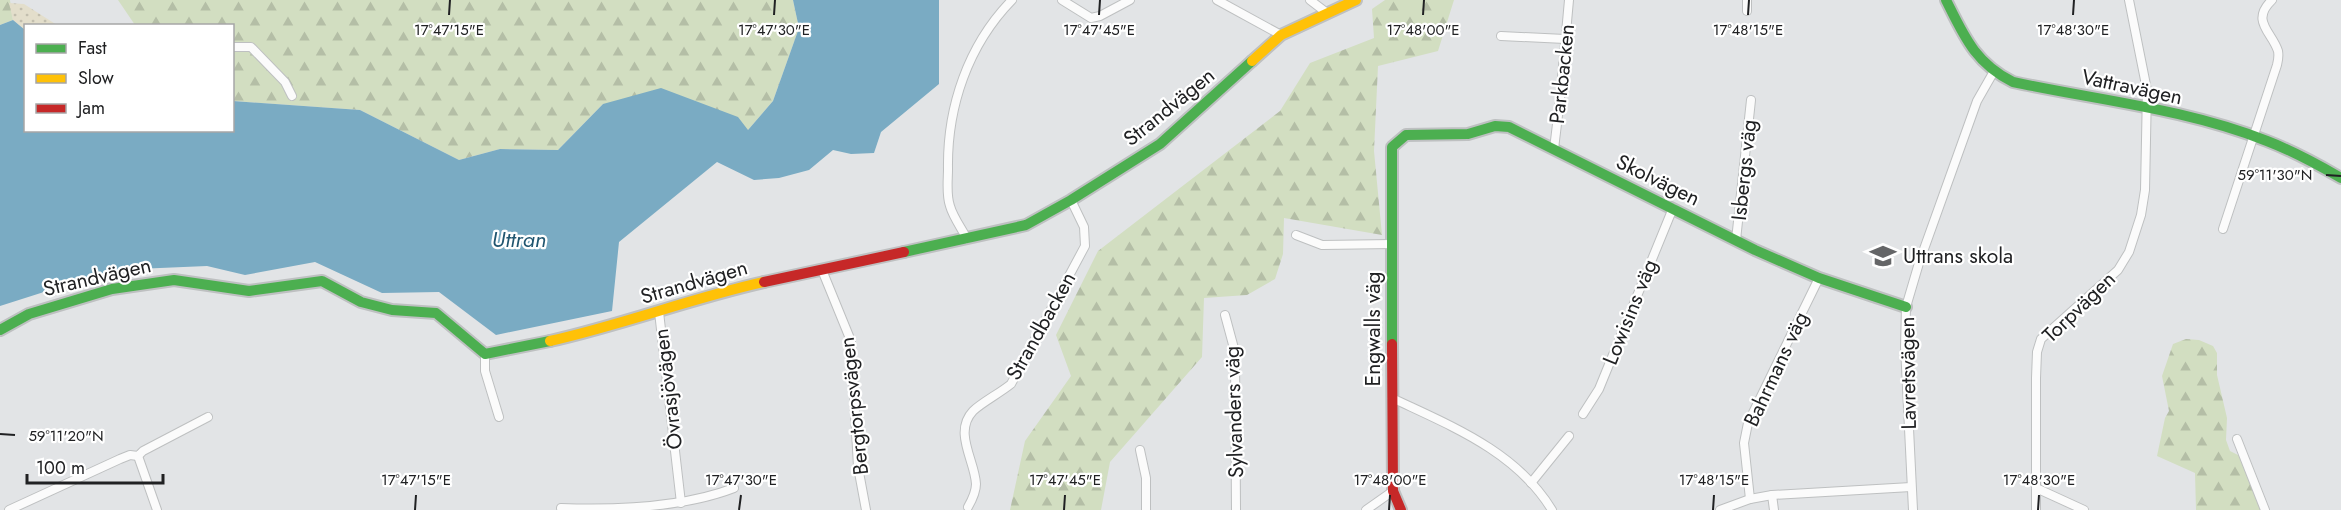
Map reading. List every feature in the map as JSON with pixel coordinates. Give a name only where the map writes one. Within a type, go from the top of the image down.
[{"type":"street","points":[[967,239],[950,206],[948,146],[950,122],[966,69],[977,46],[1001,11],[1012,0]]},
{"type":"street","points":[[1062,0],[1091,18],[1100,16],[1130,0]]},
{"type":"street","points":[[1217,0],[1281,35]]},
{"type":"street","points":[[1310,0],[1327,13]]},
{"type":"street","name":"Strandvägen","points":[[0,330],[29,314],[112,289],[174,280],[249,291],[322,281],[361,302],[392,310],[436,313],[485,354],[509,351],[587,333],[738,288],[1026,225],[1071,200],[1160,144],[1281,35],[1356,0]]},
{"type":"street","name":"Parkbacken","points":[[1554,149],[1569,0]]},
{"type":"street","points":[[1746,0],[1747,11]]},
{"type":"street","name":"Vattravägen","points":[[1946,0],[1965,39],[1976,56],[1993,73],[2013,82],[2207,123],[2254,137],[2312,161],[2341,178]]},
{"type":"street","name":"Torpvägen","points":[[2036,510],[2036,378],[2039,345],[2047,332],[2118,270],[2129,252],[2139,221],[2145,190],[2147,90],[2129,0]]},
{"type":"street","points":[[2223,229],[2278,57],[2262,20],[2266,5],[2271,0]]},
{"type":"street","points":[[1501,36],[1565,39]]},
{"type":"street","points":[[234,47],[251,47],[285,82],[292,96]]},
{"type":"street","name":"Lavretsvägen","points":[[1913,510],[1905,346],[1906,307],[1919,263],[1977,100],[1993,73]]},
{"type":"street","name":"Isbergs väg","points":[[1736,240],[1751,100]]},
{"type":"street","name":"Skolvägen","points":[[1392,147],[1406,135],[1468,134],[1502,126],[1516,130],[1736,240],[1819,278],[1906,307]]},
{"type":"street","name":"Engwalls väg","points":[[1392,147],[1390,186],[1393,491],[1401,510]]},
{"type":"street","name":"Strandbacken","points":[[968,507],[975,495],[976,484],[966,446],[967,419],[974,410],[995,398],[1011,384],[1085,246],[1084,227],[1071,200]]},
{"type":"street","name":"Lowisins väg","points":[[1583,414],[1599,389],[1673,208]]},
{"type":"street","points":[[1296,236],[1322,245],[1392,244]]},
{"type":"street","name":"Bergtorpsvägen","points":[[822,270],[851,341],[858,467],[866,510]]},
{"type":"street","name":"Bahrmans väg","points":[[1750,499],[1744,443],[1748,423],[1819,278]]},
{"type":"street","name":"Övrasjövägen","points":[[659,312],[681,502]]},
{"type":"street","name":"Sylvanders väg","points":[[1225,315],[1235,352],[1236,510]]},
{"type":"street","points":[[485,354],[485,371],[499,417]]},
{"type":"street","points":[[1392,398],[1465,433],[1497,452],[1531,483],[1552,510]]},
{"type":"street","points":[[138,456],[143,451],[208,417]]},
{"type":"street","points":[[1531,483],[1569,436]]},
{"type":"street","points":[[2237,439],[2265,510]]},
{"type":"street","points":[[1140,450],[1146,477],[1146,510]]},
{"type":"street","points":[[9,510],[120,459],[130,455],[138,456]]},
{"type":"street","points":[[138,456],[157,510]]},
{"type":"street","points":[[1720,510],[1750,499],[1772,495],[1911,487]]},
{"type":"street","points":[[561,508],[624,508],[681,502],[701,499],[734,488]]},
{"type":"street","points":[[2036,488],[2084,510]]},
{"type":"street","points":[[1366,510],[1393,491]]},
{"type":"street","points":[[1772,495],[1774,510]]},
{"type":"green space","points":[[0,0],[10,0],[13,20],[0,25]]},
{"type":"green space","points":[[118,0],[793,0],[799,28],[773,101],[748,130],[603,104],[558,150],[500,149],[459,160],[360,110],[234,101],[234,24],[134,24]]},
{"type":"green space","points":[[1385,0],[1454,0],[1438,51],[1378,66],[1374,151],[1382,235],[1284,218],[1283,254],[1275,279],[1247,295],[1204,298],[1202,357],[1110,462],[1101,510],[1010,510],[1025,441],[1071,376],[1056,335],[1098,251],[1280,111],[1310,63],[1374,38],[1372,9]]},
{"type":"green space","points":[[2186,339],[2199,340],[2213,346],[2217,353],[2217,375],[2227,418],[2226,440],[2230,451],[2240,456],[2262,510],[2196,510],[2195,473],[2157,456],[2165,418],[2169,411],[2162,376],[2173,344]]},
{"type":"sand","points":[[9,3],[24,4],[55,24],[24,24],[24,29],[13,20]]},
{"type":"water","name":"Uttran","points":[[793,0],[939,0],[939,84],[881,132],[874,153],[851,154],[833,150],[809,170],[779,178],[754,180],[717,162],[619,242],[612,311],[496,335],[439,292],[382,293],[315,262],[245,275],[207,266],[113,270],[0,306],[0,25],[13,20],[24,29],[24,132],[234,132],[234,101],[360,110],[459,160],[500,149],[558,150],[603,104],[661,88],[738,117],[748,130],[773,101],[799,28]]},
{"type":"traffic: fast","points":[[1946,0],[1965,37],[1980,57],[2013,82],[2142,106],[2237,130],[2277,145],[2341,178]]},
{"type":"traffic: fast","points":[[904,252],[1026,225],[1071,200],[1160,144],[1252,61]]},
{"type":"traffic: fast","points":[[1392,344],[1392,147],[1406,135],[1468,134],[1495,126],[1509,127],[1755,250],[1819,278],[1906,307]]},
{"type":"traffic: fast","points":[[0,330],[29,314],[112,289],[174,280],[249,291],[322,281],[361,302],[392,310],[436,313],[485,354],[550,341]]},
{"type":"traffic: slow","points":[[1252,61],[1281,35],[1356,0]]},
{"type":"traffic: slow","points":[[550,341],[764,282]]},
{"type":"traffic: jam","points":[[764,282],[904,252]]},
{"type":"traffic: jam","points":[[1392,344],[1393,491],[1401,510]]},
{"type":"place","name":"Uttrans skola","points":[[1883,256]]}]
